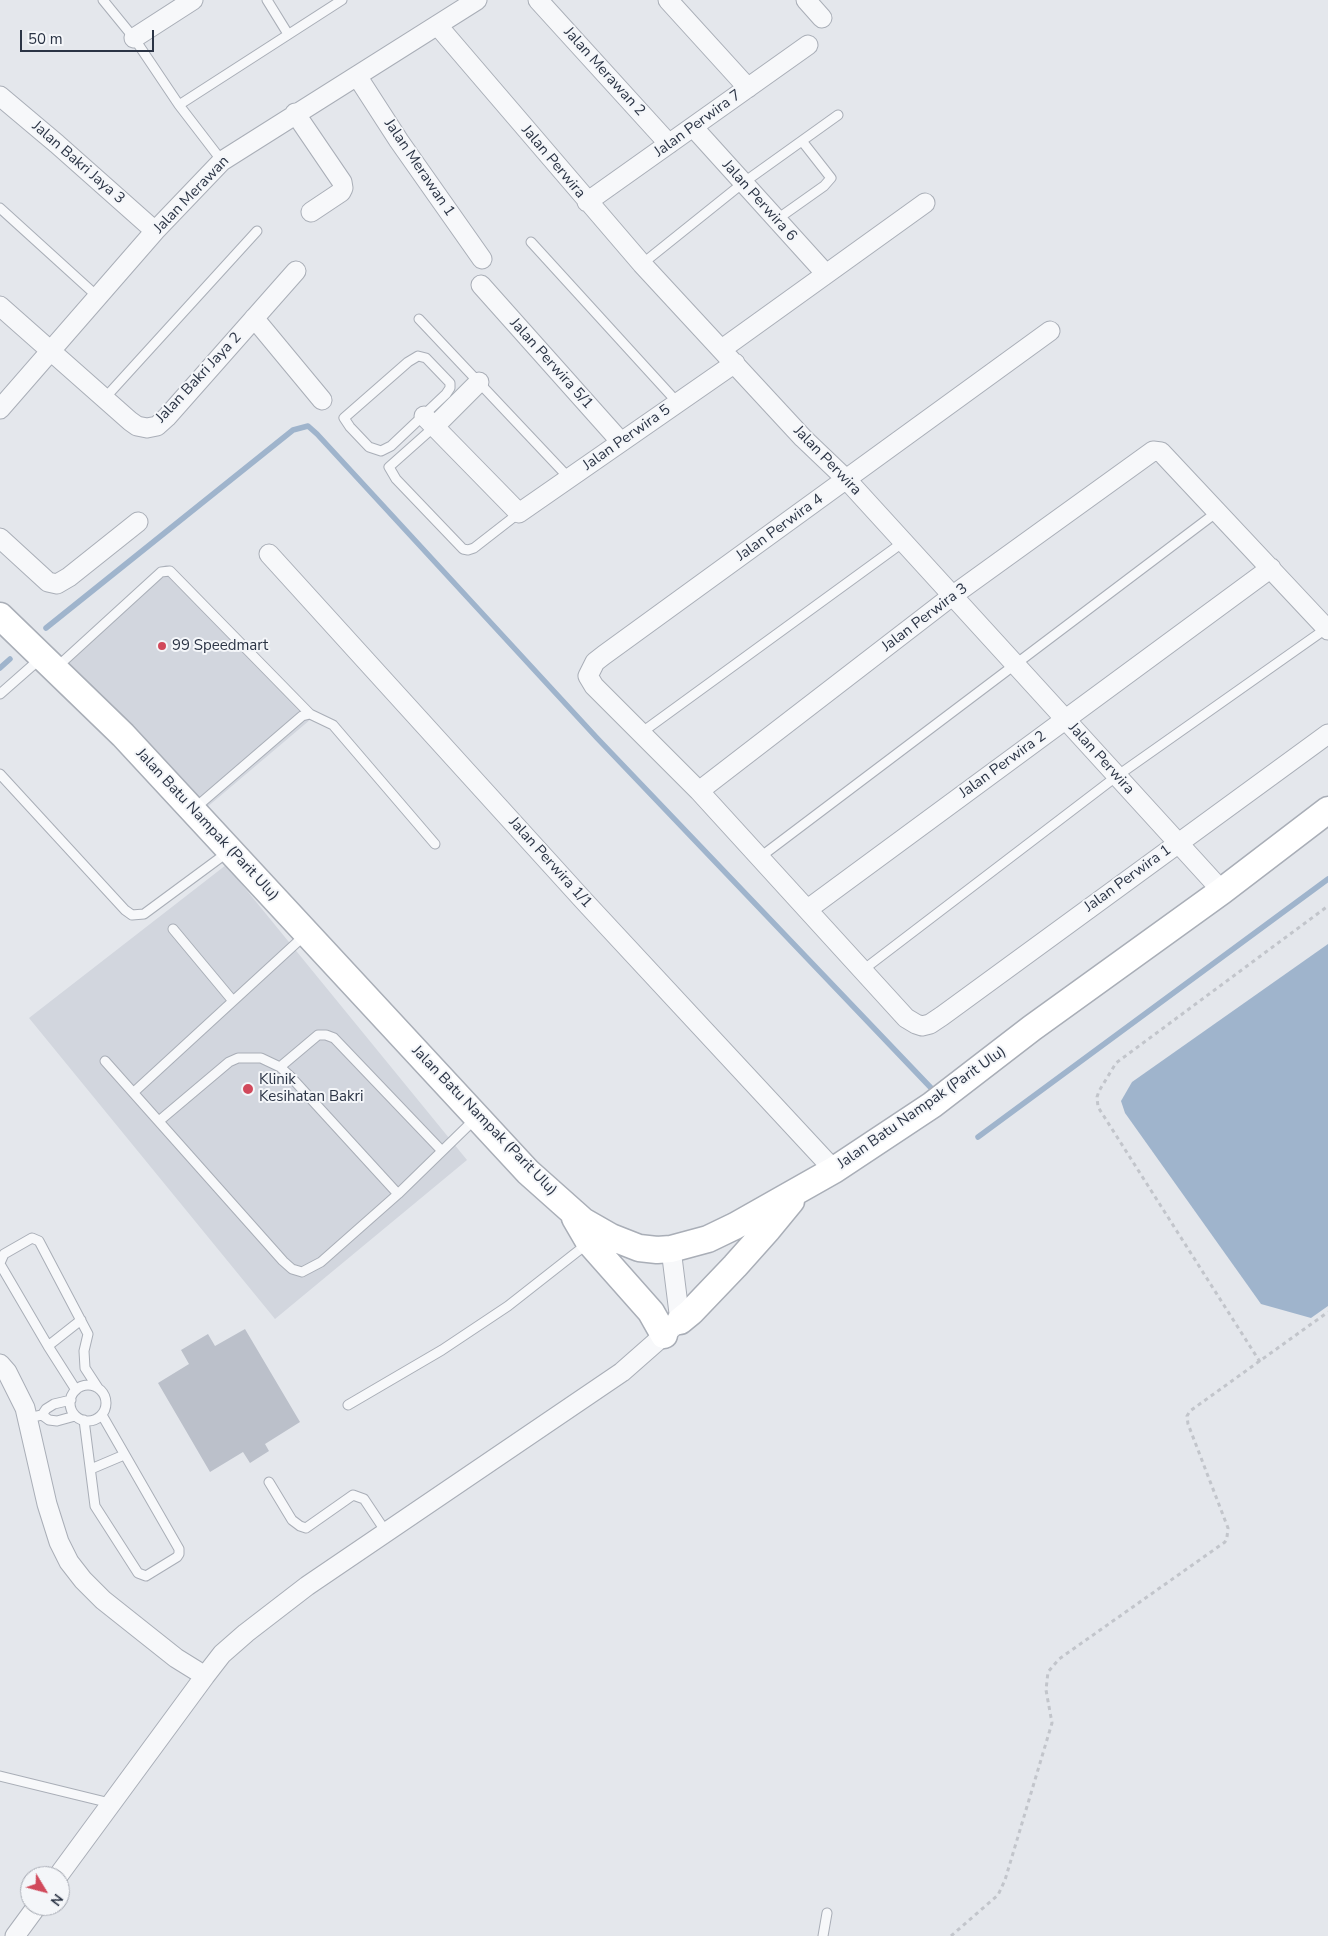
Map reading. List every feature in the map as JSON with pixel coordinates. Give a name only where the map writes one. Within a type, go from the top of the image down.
[{"type":"street","points":[[134,38],[193,0]]},
{"type":"street","name":"Jalan Merawan","points":[[0,409],[155,231],[222,161],[477,0]]},
{"type":"street","name":"Jalan Merawan 2","points":[[538,0],[669,144]]},
{"type":"street","points":[[668,0],[748,88]]},
{"type":"street","points":[[806,0],[822,18]]},
{"type":"street","name":"Jalan Perwira","points":[[438,26],[642,264],[803,438],[847,480],[902,543],[1222,890]]},
{"type":"street","name":"Jalan Perwira 7","points":[[587,202],[808,45]]},
{"type":"street","name":"Jalan Merawan 1","points":[[357,76],[399,141],[482,259]]},
{"type":"street","name":"Jalan Bakri Jaya 3","points":[[0,96],[58,144],[155,231]]},
{"type":"street","points":[[296,113],[342,182],[343,188],[341,192],[311,212]]},
{"type":"street","name":"Jalan Perwira 6","points":[[692,127],[826,274]]},
{"type":"street","name":"Jalan Perwira 5","points":[[519,513],[677,402],[728,356],[826,274],[925,203]]},
{"type":"street","name":"Jalan Bakri Jaya 2","points":[[0,306],[104,399],[137,426],[147,428],[157,426],[173,410],[296,271]]},
{"type":"street","name":"Jalan Perwira 5/1","points":[[481,286],[620,442]]},
{"type":"street","points":[[254,318],[322,400]]},
{"type":"street","name":"Jalan Perwira 4","points":[[640,733],[594,686],[588,676],[596,662],[1050,331]]},
{"type":"street","points":[[479,382],[429,422],[519,513]]},
{"type":"street","name":"Jalan Perwira 3","points":[[699,791],[952,596],[1153,451],[1161,452],[1218,512]]},
{"type":"street","points":[[1218,512],[1327,629]]},
{"type":"street","points":[[0,538],[48,582],[57,584],[138,522]]},
{"type":"street","name":"Jalan Perwira 1/1","points":[[269,554],[592,909],[834,1170]]},
{"type":"street","name":"Jalan Perwira 2","points":[[808,909],[1270,568]]},
{"type":"street","name":"Jalan Batu Nampak (Parit Ulu)","points":[[0,616],[123,734],[528,1172],[583,1221],[630,1245],[657,1250],[708,1239],[834,1170],[932,1105],[1032,1028],[1222,890],[1328,810]]},
{"type":"street","points":[[640,733],[699,791],[863,970]]},
{"type":"street","name":"Jalan Perwira 1","points":[[863,970],[906,1018],[916,1024],[930,1024],[1328,734]]},
{"type":"street","points":[[65,1866],[222,1654],[246,1632],[307,1586],[622,1372],[691,1312],[768,1229],[799,1190]]},
{"type":"street","points":[[568,1207],[589,1242],[652,1312],[672,1328]]},
{"type":"street","points":[[671,1248],[672,1328]]},
{"type":"street","points":[[0,1364],[7,1372],[34,1417],[47,1504],[59,1542],[69,1562],[82,1580],[103,1600],[176,1658],[204,1676]]},
{"type":"street","points":[[16,1936],[30,1916]]},
{"type":"lane","points":[[104,0],[134,38],[179,105],[222,161]]},
{"type":"lane","points":[[267,0],[288,34]]},
{"type":"lane","points":[[179,105],[342,0]]},
{"type":"lane","points":[[642,264],[743,183],[838,115]]},
{"type":"lane","points":[[776,220],[824,186],[831,178],[802,141]]},
{"type":"lane","points":[[0,208],[99,297]]},
{"type":"lane","points":[[104,399],[257,231]]},
{"type":"lane","points":[[531,242],[677,402]]},
{"type":"lane","points":[[419,319],[569,478]]},
{"type":"lane","points":[[429,422],[381,451],[369,447],[344,418],[414,356],[426,358],[450,383],[450,386],[429,422],[389,467],[396,479],[463,549],[474,548],[519,513]]},
{"type":"lane","points":[[759,858],[1218,512]]},
{"type":"lane","points":[[640,733],[902,543]]},
{"type":"lane","points":[[0,694],[49,662],[161,572],[166,570],[175,575],[310,714],[333,725],[435,844]]},
{"type":"lane","points":[[863,970],[1117,776],[1327,629]]},
{"type":"lane","points":[[193,810],[302,716],[310,714]]},
{"type":"lane","points":[[0,774],[125,910],[132,915],[144,914],[230,850]]},
{"type":"lane","points":[[173,929],[233,1001]]},
{"type":"lane","points":[[134,1092],[307,933]]},
{"type":"lane","points":[[280,1067],[318,1035],[334,1038],[442,1151]]},
{"type":"lane","points":[[159,1120],[216,1072],[238,1058],[261,1058],[280,1067],[398,1194]]},
{"type":"lane","points":[[105,1060],[292,1269],[302,1272],[321,1262],[398,1194],[477,1117]]},
{"type":"lane","points":[[34,1417],[57,1421],[80,1418],[90,1421],[102,1415],[106,1408],[106,1401],[104,1394],[85,1368],[84,1351],[88,1334],[39,1241],[32,1238],[4,1254],[0,1263],[76,1390]]},
{"type":"lane","points":[[348,1406],[442,1350],[492,1317],[589,1242]]},
{"type":"lane","points":[[48,1346],[81,1320]]},
{"type":"lane","points":[[98,1388],[91,1385],[83,1386],[76,1390],[71,1400],[71,1408],[80,1418],[91,1469],[94,1499],[98,1512],[138,1573],[146,1576],[177,1557],[179,1549],[102,1415]]},
{"type":"lane","points":[[34,1417],[54,1404],[71,1400]]},
{"type":"lane","points":[[91,1469],[124,1454]]},
{"type":"lane","points":[[269,1482],[292,1520],[300,1526],[306,1528],[353,1495],[364,1499],[386,1532]]},
{"type":"lane","points":[[0,1768],[4,1776],[110,1803]]},
{"type":"lane","points":[[823,1936],[827,1913]]},
{"type":"path","points":[[1260,1362],[1098,1107],[1097,1097],[1116,1063],[1328,906]]},
{"type":"path","points":[[951,1936],[998,1895],[1005,1880],[1052,1723],[1046,1690],[1048,1672],[1059,1659],[1225,1542],[1228,1528],[1192,1433],[1187,1416],[1190,1411],[1328,1312]]},
{"type":"shaded area","points":[[166,565],[173,567],[311,709],[311,719],[206,808],[60,658],[159,568]]},
{"type":"shaded area","name":"Klinik Kesihatan Bakri","points":[[226,865],[467,1160],[275,1319],[29,1018]]},
{"type":"water","points":[[1328,944],[1328,1306],[1311,1318],[1261,1304],[1125,1113],[1121,1101],[1132,1082]]},
{"type":"building","points":[[245,1329],[300,1422],[265,1444],[269,1451],[250,1463],[243,1452],[210,1472],[158,1383],[189,1364],[181,1350],[208,1334],[215,1346]]},
{"type":"waterway","points":[[46,628],[293,430],[308,426],[597,738],[933,1090]]},
{"type":"waterway","points":[[0,668],[10,659]]},
{"type":"waterway","points":[[978,1137],[1328,879]]},
{"type":"place","name":"99 Speedmart","points":[[162,646]]},
{"type":"place","name":"Klinik Kesihatan Bakri","points":[[248,1089]]}]
